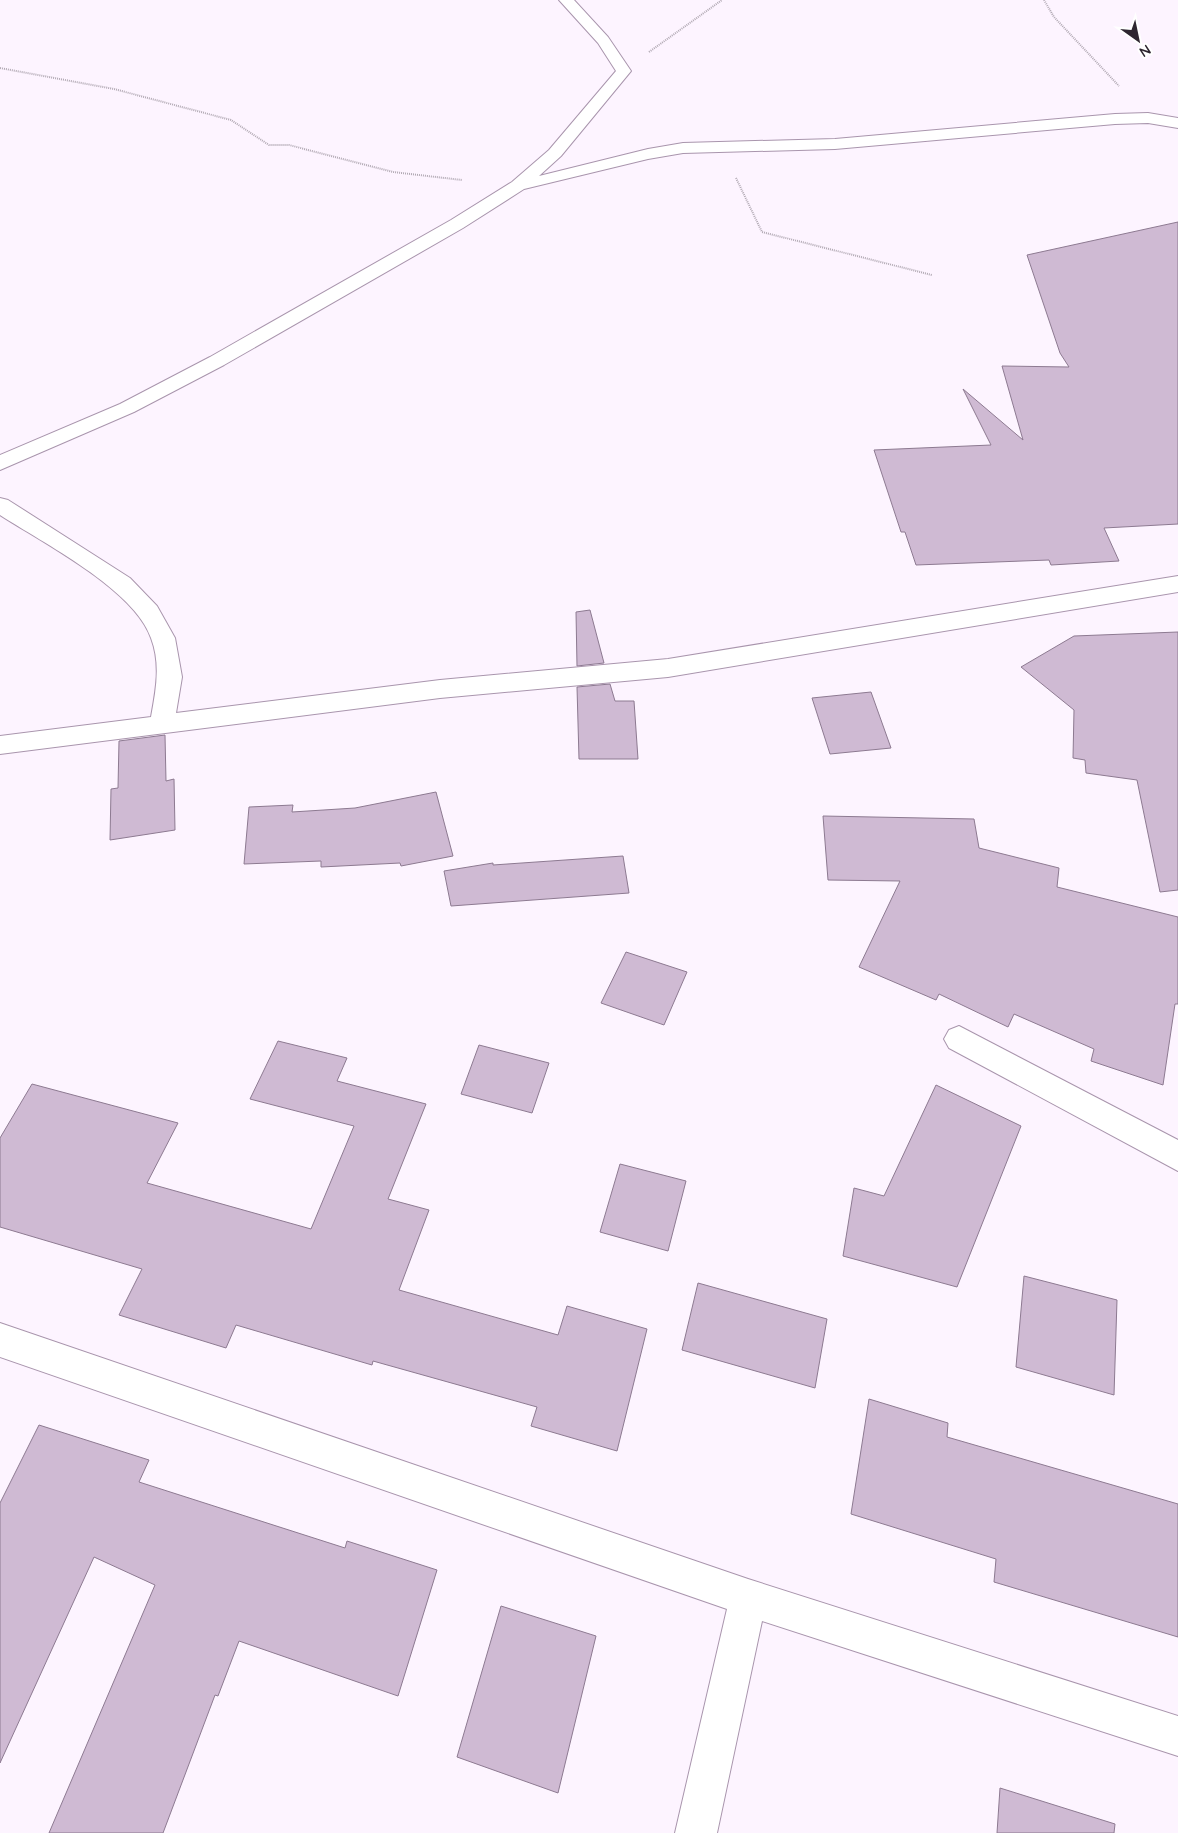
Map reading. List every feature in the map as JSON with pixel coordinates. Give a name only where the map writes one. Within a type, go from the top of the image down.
[{"type":"street","points":[[0,463],[127,408],[217,361],[457,224],[518,186],[555,153],[624,71],[603,40],[566,0]]},
{"type":"street","points":[[518,186],[648,154],[683,148],[835,144],[1115,119],[1148,118],[1178,123]]},
{"type":"street","points":[[0,505],[122,583],[149,612],[163,638],[170,677],[162,724]]},
{"type":"street","points":[[0,745],[440,689],[668,668],[1178,584]]},
{"type":"street","points":[[959,1039],[1178,1156]]},
{"type":"street","points":[[0,1340],[748,1598],[1178,1736]]},
{"type":"street","points":[[696,1833],[748,1598]]},
{"type":"path","points":[[624,71],[722,0]]},
{"type":"path","points":[[1044,0],[1054,17],[1148,118]]},
{"type":"path","points":[[0,68],[114,89],[231,120],[268,145],[289,144],[393,172],[518,186]]},
{"type":"path","points":[[721,146],[762,232],[932,275]]},
{"type":"building","points":[[1178,222],[1178,524],[1104,528],[1119,561],[1051,565],[1049,560],[916,565],[905,532],[901,532],[874,450],[991,445],[963,389],[1023,440],[1002,366],[1069,367],[1060,353],[1027,255]]},
{"type":"building","points":[[590,610],[604,663],[577,666],[576,612]]},
{"type":"building","points":[[1178,632],[1178,890],[1160,892],[1137,780],[1086,773],[1085,760],[1073,758],[1074,710],[1021,667],[1074,636]]},
{"type":"building","points":[[610,684],[615,701],[634,701],[638,759],[579,759],[577,687]]},
{"type":"building","points":[[871,692],[891,748],[830,754],[812,698]]},
{"type":"building","points":[[165,735],[166,781],[174,779],[175,830],[110,840],[111,789],[118,788],[119,741]]},
{"type":"building","points":[[436,792],[453,856],[401,866],[400,863],[321,867],[321,861],[244,864],[249,807],[293,805],[292,812],[355,808]]},
{"type":"building","points":[[823,816],[974,819],[979,848],[1059,868],[1057,887],[1178,917],[1178,1004],[1175,1004],[1163,1085],[1091,1061],[1094,1049],[1014,1014],[1008,1027],[939,994],[936,1000],[859,967],[900,881],[828,880]]},
{"type":"building","points":[[623,856],[629,893],[451,906],[444,871],[493,863],[493,865]]},
{"type":"building","points":[[626,952],[687,972],[664,1025],[601,1003]]},
{"type":"building","points":[[278,1041],[347,1058],[337,1081],[426,1104],[388,1199],[429,1210],[399,1290],[558,1335],[567,1306],[647,1329],[617,1451],[531,1426],[537,1407],[373,1361],[372,1365],[236,1325],[226,1348],[119,1315],[142,1269],[0,1227],[0,1138],[32,1084],[178,1123],[147,1183],[311,1229],[354,1126],[250,1099]]},
{"type":"building","points":[[479,1045],[549,1063],[532,1113],[461,1094]]},
{"type":"building","points":[[936,1085],[1021,1126],[957,1287],[843,1256],[854,1188],[884,1196]]},
{"type":"building","points":[[620,1164],[686,1181],[668,1251],[600,1232]]},
{"type":"building","points":[[1024,1276],[1117,1300],[1114,1395],[1016,1367]]},
{"type":"building","points":[[698,1283],[827,1319],[815,1388],[682,1350]]},
{"type":"building","points":[[869,1399],[948,1423],[947,1437],[1178,1504],[1178,1637],[994,1582],[996,1559],[851,1514]]},
{"type":"building","points":[[39,1425],[149,1460],[139,1482],[345,1548],[347,1541],[437,1570],[398,1696],[239,1641],[218,1696],[215,1695],[163,1833],[49,1833],[155,1585],[94,1557],[0,1763],[0,1503]]},
{"type":"building","points":[[501,1606],[596,1636],[558,1793],[457,1757]]},
{"type":"building","points":[[1000,1788],[1115,1824],[1114,1833],[997,1833]]}]
